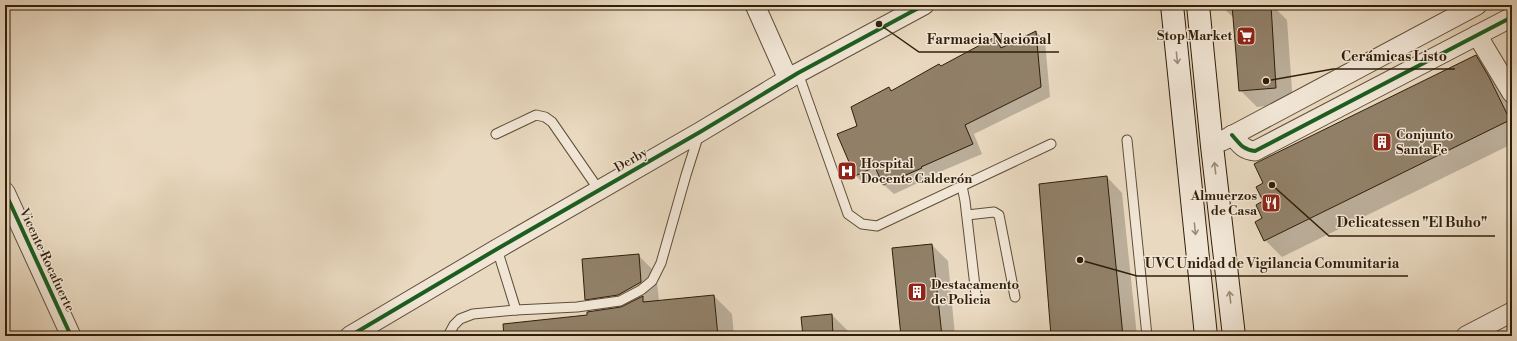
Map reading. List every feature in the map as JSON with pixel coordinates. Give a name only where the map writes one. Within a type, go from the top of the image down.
[{"type":"main road","points":[[1172,5],[1206,336]]},
{"type":"main road","points":[[1198,5],[1212,146],[1234,336]]},
{"type":"street","points":[[755,5],[793,76]]},
{"type":"street","name":"Derby","points":[[350,336],[700,132],[793,76],[924,5]]},
{"type":"street","points":[[1212,146],[1477,5]]},
{"type":"street","points":[[1232,135],[1246,150],[1255,151],[1512,17]]},
{"type":"street","points":[[1477,35],[1512,93]]},
{"type":"street","name":"Vicente Rocafuerte","points":[[7,203],[72,336]]},
{"type":"street","points":[[1466,336],[1512,312]]},
{"type":"lane","points":[[793,76],[848,214],[862,224],[877,226],[1051,144]]},
{"type":"lane","points":[[496,134],[536,115],[545,116],[552,122],[599,190]]},
{"type":"lane","points":[[448,336],[454,325],[460,319],[472,314],[516,310],[577,308],[620,301],[641,290],[652,281],[661,263],[700,132]]},
{"type":"lane","points":[[1127,140],[1147,336]]},
{"type":"lane","points":[[962,186],[967,215],[976,294]]},
{"type":"lane","points":[[967,215],[994,212],[999,215],[1015,297]]},
{"type":"lane","points":[[497,249],[516,310]]},
{"type":"building","points":[[1232,5],[1271,5],[1276,88],[1239,91]]},
{"type":"building","points":[[1036,31],[1041,87],[965,125],[973,144],[883,185],[875,167],[855,176],[837,134],[857,126],[851,107],[889,87],[891,91],[939,64],[941,66],[995,37],[1001,48]]},
{"type":"building","name":"Conjunto Santa Fe","points":[[1476,55],[1489,77],[1510,120],[1264,241],[1255,222],[1262,218],[1256,205],[1263,201],[1256,187],[1263,183],[1254,164]]},
{"type":"building","points":[[1107,176],[1123,336],[1051,336],[1039,184]]},
{"type":"building","name":"Destacamento de Policia","points":[[932,244],[942,336],[901,336],[892,248]]},
{"type":"building","points":[[639,254],[641,282],[618,295],[585,300],[582,259]]},
{"type":"building","points":[[714,295],[718,336],[504,336],[503,324],[587,315],[587,312],[621,307],[643,296],[643,302]]},
{"type":"building","points":[[832,314],[833,336],[803,336],[801,317]]},
{"type":"cycle path","points":[[350,336],[700,132],[798,73],[924,5]]},
{"type":"cycle path","points":[[1232,135],[1245,148],[1255,151],[1512,17]]},
{"type":"cycle path","points":[[5,192],[71,336]]},
{"type":"place","name":"Farmacia Nacional","points":[[879,24]]},
{"type":"place","name":"Stop Market","points":[[1246,36]]},
{"type":"place","name":"Cerámicas Listo","points":[[1266,81]]},
{"type":"place","name":"Conjunto Santa Fe","points":[[1382,142]]},
{"type":"place","name":"Hospital Docente Calderón","points":[[847,171]]},
{"type":"place","name":"Delicatessen \"El Buho\"","points":[[1272,185]]},
{"type":"place","name":"Almuerzos de Casa","points":[[1271,203]]},
{"type":"place","name":"UVC Unidad de Vigilancia Comunitaria","points":[[1080,260]]},
{"type":"place","name":"Destacamento de Policia","points":[[917,292]]}]
